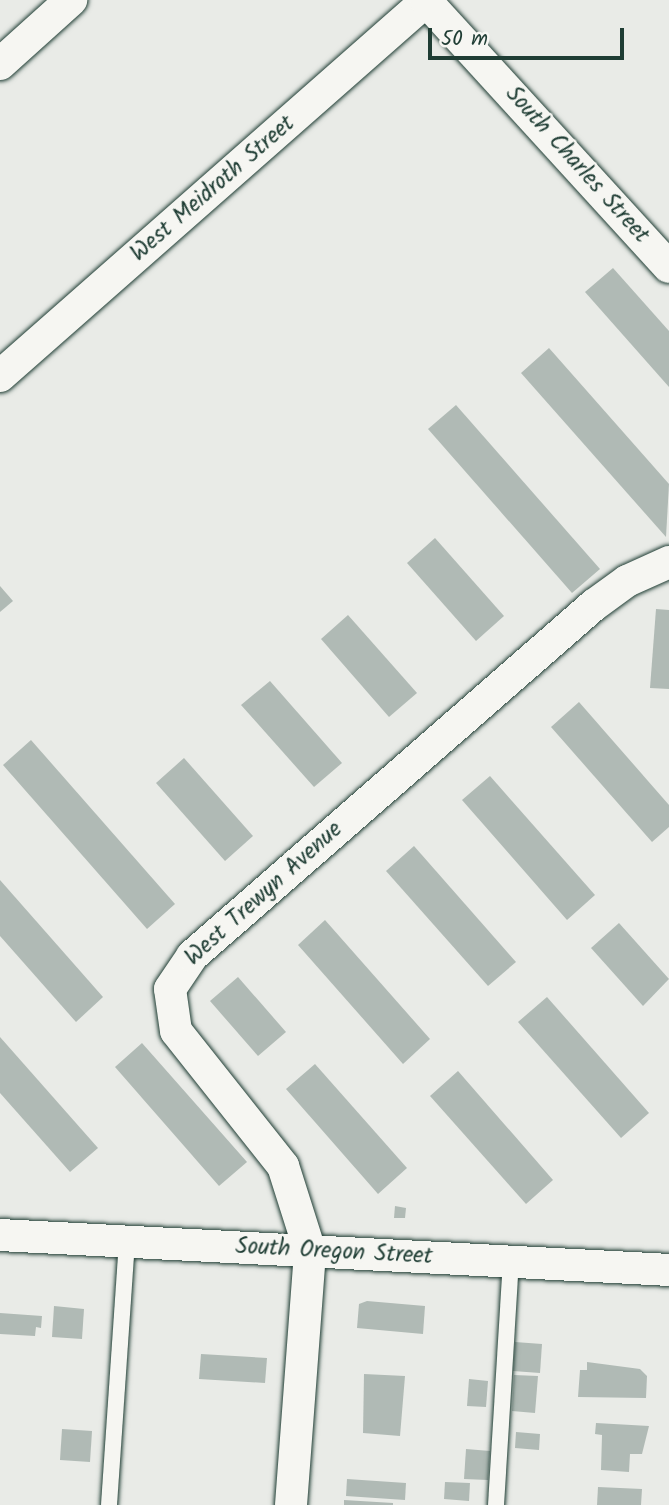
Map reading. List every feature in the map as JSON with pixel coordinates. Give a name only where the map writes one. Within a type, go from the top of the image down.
[{"type":"street","points":[[0,65],[71,0]]},
{"type":"street","name":"South Charles Street","points":[[426,2],[669,267]]},
{"type":"street","name":"West Meidroth Street","points":[[0,376],[426,2]]},
{"type":"street","name":"West Trewyn Avenue","points":[[291,1505],[310,1251],[283,1166],[176,1031],[170,989],[178,971],[594,605],[627,581],[669,562]]},
{"type":"street","name":"South Oregon Street","points":[[0,1235],[669,1270]]},
{"type":"lane","points":[[108,1505],[127,1243]]},
{"type":"lane","points":[[496,1505],[511,1261]]},
{"type":"building","points":[[613,268],[669,331],[669,387],[585,292]]},
{"type":"building","points":[[549,348],[669,484],[666,537],[521,373]]},
{"type":"building","points":[[456,405],[600,569],[572,593],[428,429]]},
{"type":"building","points":[[435,538],[504,616],[476,641],[407,563]]},
{"type":"building","points":[[0,586],[13,601],[0,612]]},
{"type":"building","points":[[656,609],[669,610],[669,689],[650,688]]},
{"type":"building","points":[[348,615],[417,693],[389,717],[321,639]]},
{"type":"building","points":[[270,681],[342,763],[314,787],[241,705]]},
{"type":"building","points":[[579,702],[669,805],[669,827],[652,842],[551,727]]},
{"type":"building","points":[[31,740],[175,904],[147,929],[3,765]]},
{"type":"building","points":[[184,758],[253,836],[225,861],[156,783]]},
{"type":"building","points":[[490,776],[595,895],[567,920],[462,800]]},
{"type":"building","points":[[414,846],[516,962],[488,986],[386,871]]},
{"type":"building","points":[[0,880],[103,997],[76,1022],[0,936]]},
{"type":"building","points":[[325,920],[430,1039],[403,1064],[298,945]]},
{"type":"building","points":[[619,923],[669,979],[643,1006],[591,948]]},
{"type":"building","points":[[238,977],[286,1032],[258,1056],[210,1001]]},
{"type":"building","points":[[547,997],[649,1113],[621,1138],[518,1022]]},
{"type":"building","points":[[0,1037],[98,1148],[70,1172],[0,1093]]},
{"type":"building","points":[[142,1043],[247,1162],[219,1186],[115,1067]]},
{"type":"building","points":[[315,1064],[407,1168],[378,1194],[286,1089]]},
{"type":"building","points":[[458,1071],[553,1180],[526,1204],[430,1096]]},
{"type":"building","points":[[395,1206],[406,1208],[405,1218],[394,1218]]},
{"type":"building","points":[[367,1301],[425,1306],[423,1334],[357,1328],[359,1304]]},
{"type":"building","points":[[54,1306],[84,1309],[82,1339],[52,1337]]},
{"type":"building","points":[[0,1313],[42,1316],[41,1328],[36,1327],[35,1336],[0,1334]]},
{"type":"building","points":[[515,1342],[542,1344],[540,1373],[513,1371]]},
{"type":"building","points":[[201,1354],[267,1358],[265,1383],[199,1379]]},
{"type":"building","points":[[587,1362],[640,1369],[647,1376],[646,1398],[578,1397],[580,1370],[587,1370]]},
{"type":"building","points":[[364,1374],[405,1376],[400,1436],[363,1433]]},
{"type":"building","points":[[514,1375],[538,1376],[535,1413],[512,1411]]},
{"type":"building","points":[[469,1379],[488,1381],[486,1407],[467,1406]]},
{"type":"building","points":[[596,1423],[649,1426],[642,1454],[630,1454],[629,1472],[601,1470],[602,1435],[595,1434]]},
{"type":"building","points":[[62,1429],[92,1431],[90,1462],[60,1460]]},
{"type":"building","points":[[516,1432],[540,1434],[539,1450],[515,1448]]},
{"type":"building","points":[[466,1449],[490,1451],[488,1480],[464,1479]]},
{"type":"building","points":[[347,1479],[406,1483],[405,1500],[346,1496]]},
{"type":"building","points":[[445,1482],[470,1483],[469,1501],[444,1499]]},
{"type":"building","points":[[598,1487],[642,1489],[641,1505],[597,1505]]},
{"type":"building","points":[[344,1500],[393,1503],[393,1505],[344,1505]]}]
